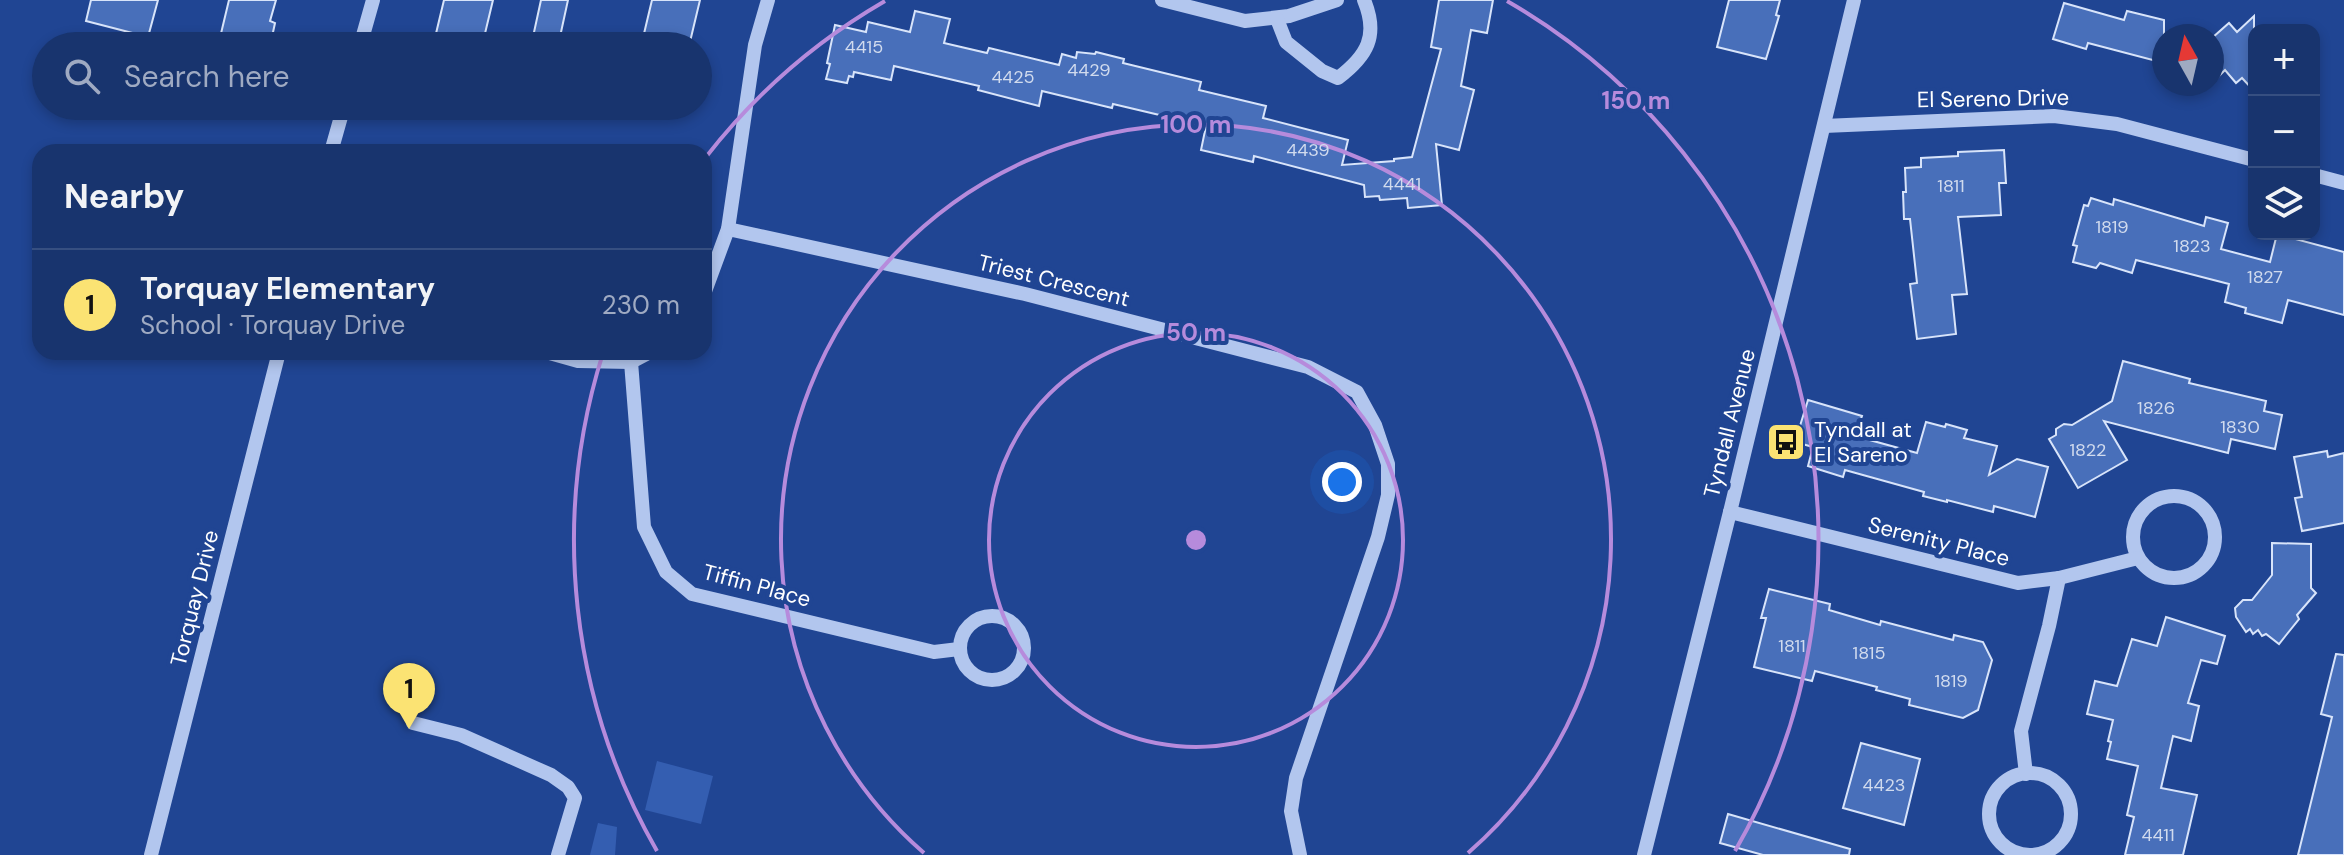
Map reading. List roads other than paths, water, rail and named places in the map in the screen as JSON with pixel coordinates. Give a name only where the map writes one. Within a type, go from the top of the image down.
[{"type":"street","points":[[364,32],[373,0]]},
{"type":"street","points":[[712,272],[728,229],[755,45],[768,0]]},
{"type":"street","points":[[1162,0],[1245,21],[1277,19],[1337,0]]},
{"type":"street","points":[[1277,19],[1286,42],[1322,71],[1338,78],[1358,63],[1368,45],[1370,14],[1364,0]]},
{"type":"street","name":"Tyndall Avenue","points":[[1644,855],[1854,0]]},
{"type":"street","name":"El Sereno Drive","points":[[1824,126],[2054,116],[2117,124],[2248,158]]},
{"type":"street","points":[[333,144],[340,120]]},
{"type":"street","points":[[2320,177],[2344,183]]},
{"type":"street","name":"Triest Crescent","points":[[728,229],[1025,294],[1308,367],[1357,392],[1375,425],[1388,464],[1388,495],[1378,537],[1296,778],[1291,811],[1300,855]]},
{"type":"street","name":"Torquay Drive","points":[[151,855],[277,360]]},
{"type":"street","points":[[574,360],[635,360]]},
{"type":"street","name":"Tiffin Place","points":[[631,362],[644,527],[666,572],[692,594],[934,652],[959,649]]},
{"type":"street","points":[[2183,497],[2195,502],[2212,523],[2215,536],[2207,561],[2185,577],[2171,579],[2158,575],[2147,569],[2138,558],[2133,545],[2137,519],[2156,500],[2183,497]]},
{"type":"street","name":"Serenity Place","points":[[1730,512],[2018,583],[2059,578],[2138,558]]},
{"type":"street","points":[[2026,774],[2021,731],[2059,578]]},
{"type":"street","points":[[995,615],[1014,624],[1024,643],[1020,664],[1005,678],[994,680],[975,676],[966,668],[959,649],[965,628],[984,616],[995,615]]},
{"type":"street","points":[[413,723],[461,735],[551,775],[568,787],[575,798],[558,855]]},
{"type":"street","points":[[2026,774],[2040,774],[2053,780],[2069,802],[2071,816],[2068,830],[2050,850],[2025,855],[2001,843],[1993,833],[1989,820],[1994,794],[2002,784],[2026,774]]},
{"type":"place","name":"Tyndall at El Sareno","points":[[1786,442]]},
{"type":"place","name":"Torquay Elementary","points":[[409,729]]}]
